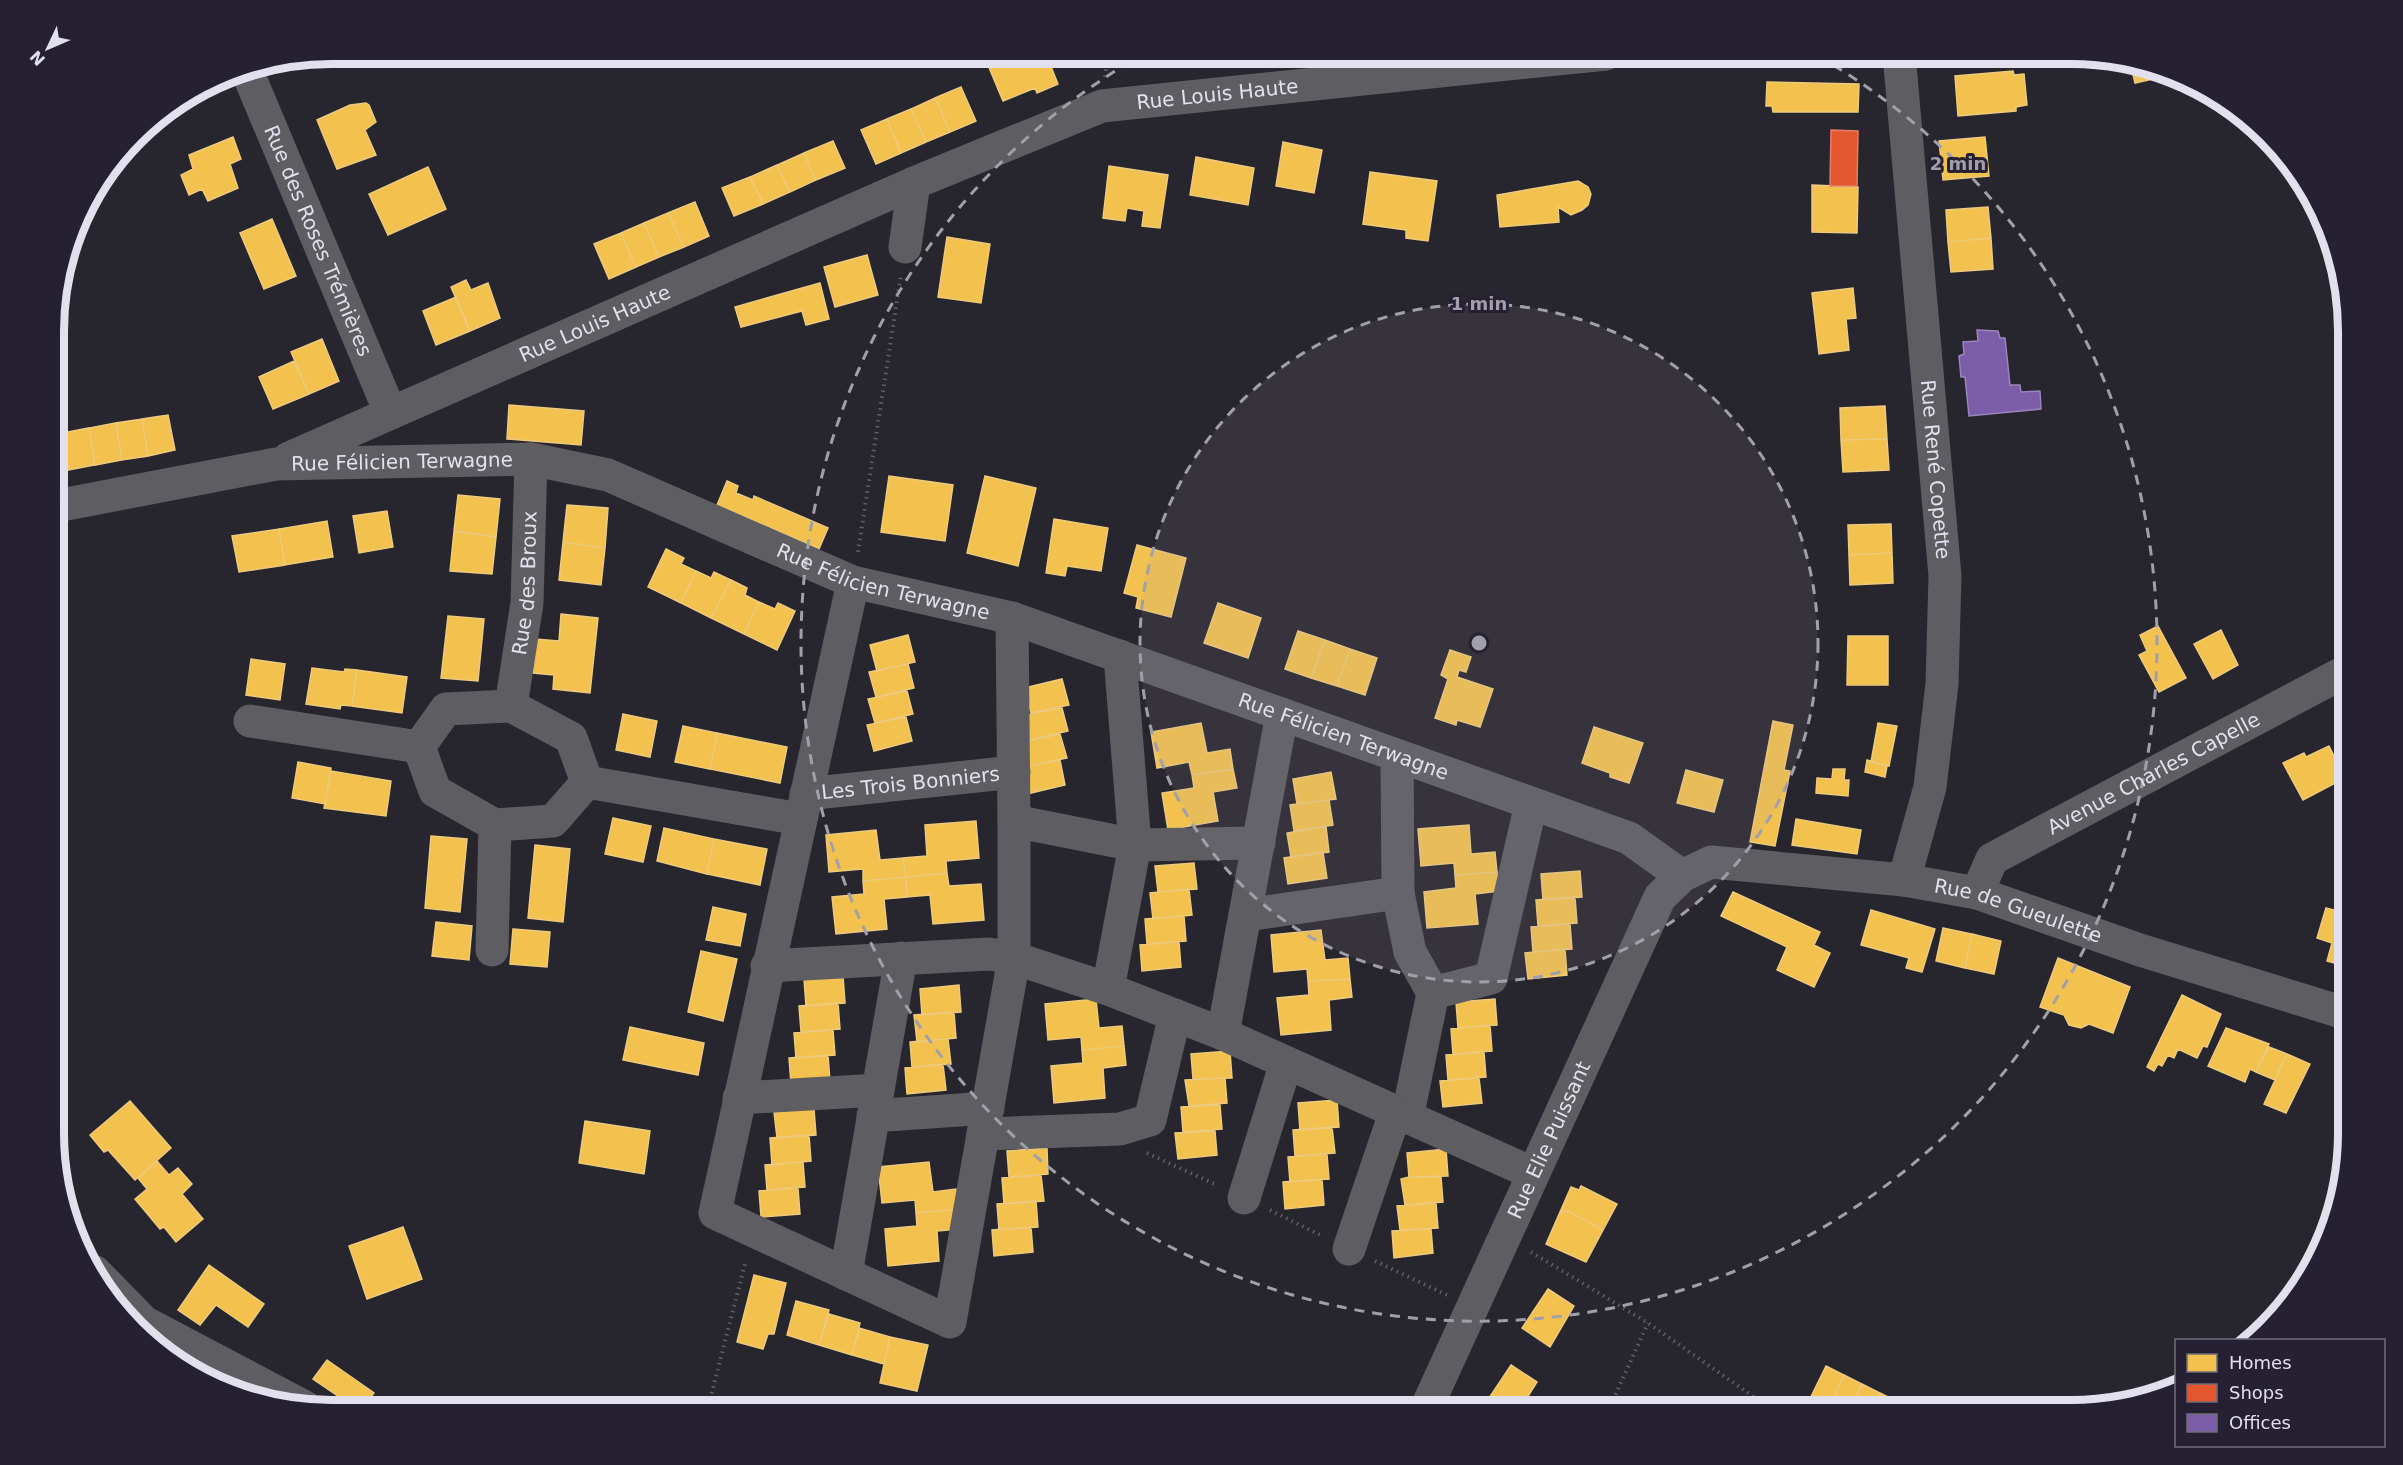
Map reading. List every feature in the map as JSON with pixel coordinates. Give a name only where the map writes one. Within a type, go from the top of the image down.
[{"type":"street","name":"Rue Louis Haute","points":[[276,464],[914,183],[1102,106],[1509,64]]},
{"type":"street","name":"Rue René Copette","points":[[1900,64],[1945,576],[1942,684],[1930,787],[1904,880]]},
{"type":"street","name":"Rue des Roses Trémières","points":[[251,78],[390,412]]},
{"type":"street","points":[[905,247],[914,183]]},
{"type":"street","name":"Rue Félicien Terwagne","points":[[64,504],[276,464],[531,459],[608,475],[854,582],[1012,618],[1629,838],[1682,876]]},
{"type":"street","name":"Rue des Broux","points":[[511,706],[527,603],[531,459]]},
{"type":"street","name":"Les Trois Bonniers","points":[[854,582],[767,966],[715,1213],[950,1322],[1014,958],[1012,618]]},
{"type":"street","points":[[1108,988],[1135,845],[1120,656]]},
{"type":"street","name":"Avenue Charles Capelle","points":[[1977,893],[1992,859],[2338,675]]},
{"type":"street","points":[[419,747],[446,709],[511,706],[571,738],[587,782]]},
{"type":"street","points":[[1223,1034],[1282,714]]},
{"type":"street","points":[[250,721],[419,747]]},
{"type":"street","points":[[419,747],[435,791],[495,825],[553,821],[587,782]]},
{"type":"street","points":[[1349,1249],[1401,1115],[1433,993],[1410,952],[1398,893],[1397,756]]},
{"type":"street","name":"Les Trois Bonniers","points":[[803,807],[1014,772]]},
{"type":"street","points":[[587,782],[803,807]]},
{"type":"street","points":[[1433,993],[1491,978],[1531,804]]},
{"type":"street","points":[[1014,821],[1135,845],[1259,843]]},
{"type":"street","points":[[492,950],[495,825]]},
{"type":"street","name":"Rue de Gueulette","points":[[1682,876],[1711,862],[1904,880],[1977,893],[2140,950],[2338,1011]]},
{"type":"street","name":"Rue Elie Puissant","points":[[1430,1400],[1660,897],[1682,876]]},
{"type":"street","points":[[1246,915],[1398,893]]},
{"type":"street","points":[[767,966],[988,954],[1014,958],[1108,988],[1223,1034],[1532,1173]]},
{"type":"street","points":[[846,1274],[901,958]]},
{"type":"street","points":[[739,1098],[876,1103],[986,1121],[1120,1129],[1150,1120],[1175,1015]]},
{"type":"street","points":[[1244,1198],[1286,1063]]},
{"type":"street","points":[[129,1307],[144,1322],[283,1396]]},
{"type":"path","points":[[854,582],[905,247]]},
{"type":"path","points":[[710,1400],[753,1231]]},
{"type":"path","points":[[1524,1248],[1648,1323],[1760,1400]]},
{"type":"path","points":[[1349,1249],[1439,1290]]},
{"type":"path","points":[[1613,1400],[1648,1323]]},
{"type":"building: Homes","points":[[1050,64],[1058,84],[1037,93],[1035,88],[1003,101],[988,65]]},
{"type":"building: Homes","points":[[2013,71],[2014,75],[2024,74],[2027,105],[2016,107],[2016,111],[1958,116],[1955,76]]},
{"type":"building: Homes","points":[[2132,72],[2155,78],[2135,83]]},
{"type":"building: Homes","points":[[1767,82],[1859,84],[1858,112],[1773,112],[1772,106],[1766,106]]},
{"type":"building: Homes","points":[[961,87],[976,121],[950,132],[935,98]]},
{"type":"building: Homes","points":[[935,98],[950,132],[926,142],[911,109]]},
{"type":"building: Homes","points":[[366,103],[376,122],[365,130],[376,155],[337,169],[317,120],[350,105]]},
{"type":"building: Homes","points":[[911,109],[926,142],[901,153],[887,119]]},
{"type":"building: Homes","points":[[887,119],[901,153],[876,164],[861,130]]},
{"type":"building: Homes","points":[[233,137],[241,159],[230,164],[238,188],[208,201],[202,189],[189,195],[181,175],[193,169],[189,155]]},
{"type":"building: Homes","points":[[1985,137],[1989,176],[1943,180],[1939,141]]},
{"type":"building: Homes","points":[[833,141],[845,168],[816,180],[804,153]]},
{"type":"building: Homes","points":[[1283,142],[1322,150],[1314,193],[1276,186]]},
{"type":"building: Homes","points":[[804,153],[816,180],[790,192],[777,165]]},
{"type":"building: Homes","points":[[1196,157],[1254,168],[1248,205],[1190,195]]},
{"type":"building: Homes","points":[[777,165],[790,192],[763,204],[750,177]]},
{"type":"building: Homes","points":[[1109,166],[1168,175],[1160,228],[1142,226],[1144,211],[1127,208],[1125,221],[1103,218]]},
{"type":"building: Homes","points":[[428,167],[446,209],[388,235],[369,194]]},
{"type":"building: Homes","points":[[1370,172],[1437,181],[1428,241],[1406,238],[1406,230],[1363,224]]},
{"type":"building: Homes","points":[[750,177],[763,204],[734,216],[722,188]]},
{"type":"building: Homes","points":[[1578,181],[1588,187],[1591,194],[1588,205],[1582,210],[1571,215],[1558,207],[1559,222],[1500,227],[1497,195]]},
{"type":"building: Homes","points":[[1812,185],[1858,187],[1857,233],[1812,232]]},
{"type":"building: Homes","points":[[695,202],[709,236],[684,247],[668,213]]},
{"type":"building: Homes","points":[[1988,207],[1991,238],[1948,242],[1946,210]]},
{"type":"building: Homes","points":[[668,213],[684,247],[659,257],[644,223]]},
{"type":"building: Homes","points":[[272,219],[296,276],[264,289],[240,233]]},
{"type":"building: Homes","points":[[644,223],[659,257],[636,267],[621,233]]},
{"type":"building: Homes","points":[[621,233],[636,267],[609,279],[594,244]]},
{"type":"building: Homes","points":[[947,237],[990,244],[981,303],[938,297]]},
{"type":"building: Homes","points":[[1991,238],[1993,269],[1951,272],[1948,242]]},
{"type":"building: Homes","points":[[867,255],[878,295],[835,307],[824,267]]},
{"type":"building: Homes","points":[[466,280],[471,290],[488,283],[500,318],[470,331],[451,287]]},
{"type":"building: Homes","points":[[820,283],[829,319],[806,325],[802,311],[741,327],[735,307]]},
{"type":"building: Homes","points":[[1853,288],[1856,318],[1846,319],[1849,350],[1819,354],[1812,293]]},
{"type":"building: Homes","points":[[456,297],[470,331],[436,345],[423,311]]},
{"type":"building: Homes","points":[[322,339],[339,381],[309,394],[291,352]]},
{"type":"building: Homes","points":[[294,361],[309,394],[273,409],[259,377]]},
{"type":"building: Homes","points":[[509,405],[584,411],[581,445],[507,439]]},
{"type":"building: Homes","points":[[1885,406],[1887,439],[1841,440],[1840,408]]},
{"type":"building: Homes","points":[[168,415],[175,450],[148,456],[142,419]]},
{"type":"building: Homes","points":[[142,419],[148,456],[122,460],[116,423]]},
{"type":"building: Homes","points":[[116,423],[122,460],[95,465],[89,428]]},
{"type":"building: Homes","points":[[89,428],[95,465],[68,470],[64,433]]},
{"type":"building: Homes","points":[[1887,439],[1889,470],[1843,472],[1841,440]]},
{"type":"building: Homes","points":[[889,476],[953,485],[945,541],[881,532]]},
{"type":"building: Homes","points":[[985,476],[1036,488],[1018,566],[967,553]]},
{"type":"building: Homes","points":[[727,481],[738,486],[736,493],[753,500],[754,496],[828,528],[819,549],[717,505]]},
{"type":"building: Homes","points":[[458,495],[500,499],[496,537],[454,531]]},
{"type":"building: Homes","points":[[567,505],[608,508],[605,548],[563,542]]},
{"type":"building: Homes","points":[[387,511],[393,547],[359,553],[353,516]]},
{"type":"building: Homes","points":[[1054,519],[1108,528],[1101,571],[1067,566],[1065,576],[1046,573]]},
{"type":"building: Homes","points":[[327,521],[333,557],[285,565],[279,529]]},
{"type":"building: Homes","points":[[1891,524],[1892,553],[1849,555],[1848,525]]},
{"type":"building: Homes","points":[[279,529],[285,565],[239,572],[232,536]]},
{"type":"building: Homes","points":[[454,531],[496,537],[492,574],[450,571]]},
{"type":"building: Homes","points":[[563,542],[605,548],[601,585],[559,580]]},
{"type":"building: Homes","points":[[1137,545],[1186,558],[1171,617],[1136,608],[1138,597],[1124,593]]},
{"type":"building: Homes","points":[[666,549],[684,558],[681,564],[696,571],[681,603],[648,587]]},
{"type":"building: Homes","points":[[1892,553],[1893,583],[1850,585],[1849,555]]},
{"type":"building: Homes","points":[[696,571],[711,578],[714,572],[731,580],[711,618],[681,603]]},
{"type":"building: Homes","points":[[731,580],[747,588],[745,595],[759,602],[744,634],[711,618]]},
{"type":"building: Homes","points":[[759,602],[775,609],[778,603],[795,611],[777,650],[744,634]]},
{"type":"building: Homes","points":[[1218,603],[1261,618],[1248,658],[1204,643]]},
{"type":"building: Homes","points":[[561,614],[598,618],[590,693],[553,689],[554,675],[533,673],[536,639],[559,641]]},
{"type":"building: Homes","points":[[448,616],[484,619],[478,681],[441,678]]},
{"type":"building: Homes","points":[[2158,626],[2186,678],[2159,692],[2139,655],[2147,651],[2140,635]]},
{"type":"building: Homes","points":[[2221,630],[2238,665],[2213,679],[2194,644]]},
{"type":"building: Homes","points":[[1298,631],[1325,640],[1311,678],[1285,669]]},
{"type":"building: Homes","points":[[908,635],[915,662],[877,671],[870,645]]},
{"type":"building: Homes","points":[[1848,636],[1888,636],[1888,685],[1847,685]]},
{"type":"building: Homes","points":[[1325,640],[1350,649],[1337,686],[1311,678]]},
{"type":"building: Homes","points":[[1350,649],[1377,658],[1365,695],[1337,686]]},
{"type":"building: Homes","points":[[1450,650],[1471,657],[1466,672],[1459,670],[1457,677],[1493,689],[1480,727],[1457,720],[1456,725],[1435,718],[1448,679],[1441,675]]},
{"type":"building: Homes","points":[[251,659],[285,664],[280,700],[246,695]]},
{"type":"building: Homes","points":[[908,664],[914,688],[876,697],[869,672]]},
{"type":"building: Homes","points":[[312,668],[344,672],[345,669],[357,670],[352,706],[341,705],[340,709],[306,704]]},
{"type":"building: Homes","points":[[357,670],[407,677],[402,713],[352,706]]},
{"type":"building: Homes","points":[[1062,679],[1069,705],[1031,713],[1024,688]]},
{"type":"building: Homes","points":[[907,691],[913,714],[875,723],[868,699]]},
{"type":"building: Homes","points":[[1062,708],[1068,731],[1030,740],[1023,715]]},
{"type":"building: Homes","points":[[623,714],[657,721],[650,757],[616,750]]},
{"type":"building: Homes","points":[[906,717],[912,741],[874,751],[867,725]]},
{"type":"building: Homes","points":[[1773,721],[1793,725],[1784,770],[1790,771],[1775,846],[1750,842]]},
{"type":"building: Homes","points":[[1201,723],[1207,753],[1230,749],[1233,769],[1192,775],[1189,762],[1157,768],[1151,732]]},
{"type":"building: Homes","points":[[1878,723],[1897,726],[1889,766],[1871,762]]},
{"type":"building: Homes","points":[[683,726],[717,733],[710,769],[675,762]]},
{"type":"building: Homes","points":[[1594,727],[1643,743],[1629,783],[1610,777],[1610,773],[1582,763]]},
{"type":"building: Homes","points":[[717,733],[787,747],[780,783],[710,769]]},
{"type":"building: Homes","points":[[1060,734],[1067,758],[1029,766],[1022,742]]},
{"type":"building: Homes","points":[[2329,746],[2338,764],[2338,782],[2303,800],[2283,763],[2304,753],[2306,757]]},
{"type":"building: Homes","points":[[1060,760],[1065,785],[1027,794],[1029,766]]},
{"type":"building: Homes","points":[[1867,760],[1887,766],[1885,777],[1865,772]]},
{"type":"building: Homes","points":[[298,762],[331,768],[325,804],[292,798]]},
{"type":"building: Homes","points":[[1233,769],[1237,788],[1213,792],[1218,821],[1168,830],[1162,793],[1194,788],[1192,775]]},
{"type":"building: Homes","points":[[1833,769],[1845,769],[1844,780],[1849,780],[1848,796],[1816,793],[1817,778],[1832,779]]},
{"type":"building: Homes","points":[[1686,770],[1723,780],[1714,812],[1677,803]]},
{"type":"building: Homes","points":[[331,771],[391,781],[386,816],[324,808]]},
{"type":"building: Homes","points":[[1331,772],[1336,799],[1297,804],[1293,779]]},
{"type":"building: Homes","points":[[1329,800],[1333,825],[1294,831],[1290,805]]},
{"type":"building: Homes","points":[[613,818],[651,826],[643,862],[605,854]]},
{"type":"building: Homes","points":[[1796,819],[1861,830],[1857,854],[1792,845]]},
{"type":"building: Homes","points":[[976,821],[979,858],[946,861],[947,873],[906,877],[903,858],[927,856],[925,825]]},
{"type":"building: Homes","points":[[1469,825],[1471,854],[1495,852],[1497,872],[1455,875],[1454,863],[1421,866],[1418,829]]},
{"type":"building: Homes","points":[[1326,826],[1329,852],[1291,857],[1287,833]]},
{"type":"building: Homes","points":[[664,828],[714,839],[707,874],[657,861]]},
{"type":"building: Homes","points":[[876,830],[880,860],[903,858],[906,877],[863,881],[863,869],[829,872],[826,835]]},
{"type":"building: Homes","points":[[431,836],[467,839],[460,912],[425,908]]},
{"type":"building: Homes","points":[[714,839],[767,849],[760,885],[707,874]]},
{"type":"building: Homes","points":[[535,845],[570,849],[563,922],[528,918]]},
{"type":"building: Homes","points":[[1323,852],[1327,878],[1288,884],[1284,858]]},
{"type":"building: Homes","points":[[1194,863],[1197,889],[1158,892],[1155,866]]},
{"type":"building: Homes","points":[[1580,871],[1582,897],[1543,900],[1541,874]]},
{"type":"building: Homes","points":[[1497,872],[1499,891],[1475,894],[1478,924],[1427,928],[1424,892],[1456,888],[1455,875]]},
{"type":"building: Homes","points":[[947,873],[949,886],[981,884],[984,920],[933,924],[930,895],[907,897],[906,877]]},
{"type":"building: Homes","points":[[906,877],[907,897],[884,899],[887,929],[836,934],[832,897],[864,894],[863,881]]},
{"type":"building: Homes","points":[[1189,889],[1192,915],[1153,919],[1150,893]]},
{"type":"building: Homes","points":[[1733,892],[1820,932],[1814,945],[1830,953],[1814,987],[1777,970],[1787,947],[1721,916]]},
{"type":"building: Homes","points":[[1575,897],[1577,923],[1538,926],[1536,900]]},
{"type":"building: Homes","points":[[713,907],[746,914],[740,946],[706,940]]},
{"type":"building: Homes","points":[[2326,908],[2338,911],[2338,964],[2327,961],[2332,943],[2317,938]]},
{"type":"building: Homes","points":[[1871,910],[1935,929],[1922,972],[1906,968],[1909,958],[1861,945]]},
{"type":"building: Homes","points":[[1184,916],[1186,941],[1147,944],[1145,919]]},
{"type":"building: Homes","points":[[436,922],[472,926],[469,960],[432,956]]},
{"type":"building: Homes","points":[[1570,924],[1572,949],[1533,952],[1531,927]]},
{"type":"building: Homes","points":[[1943,928],[1972,934],[1965,968],[1936,961]]},
{"type":"building: Homes","points":[[513,929],[550,932],[547,967],[510,964]]},
{"type":"building: Homes","points":[[1321,930],[1325,960],[1348,958],[1350,979],[1308,981],[1307,969],[1274,972],[1271,935]]},
{"type":"building: Homes","points":[[1972,934],[2001,941],[1994,974],[1965,968]]},
{"type":"building: Homes","points":[[1179,942],[1181,967],[1142,971],[1140,945]]},
{"type":"building: Homes","points":[[1565,949],[1567,975],[1528,979],[1525,953]]},
{"type":"building: Homes","points":[[701,951],[737,959],[723,1021],[688,1012]]},
{"type":"building: Homes","points":[[2058,958],[2130,987],[2113,1033],[2089,1024],[2081,1028],[2069,1025],[2064,1015],[2040,1007]]},
{"type":"building: Homes","points":[[843,976],[845,1003],[806,1006],[804,979]]},
{"type":"building: Homes","points":[[1350,979],[1352,997],[1329,1000],[1331,1030],[1281,1035],[1277,998],[1309,995],[1308,981]]},
{"type":"building: Homes","points":[[959,985],[961,1012],[922,1015],[920,989]]},
{"type":"building: Homes","points":[[2182,995],[2221,1014],[2207,1047],[2203,1046],[2197,1058],[2178,1049],[2174,1058],[2168,1055],[2162,1066],[2158,1064],[2154,1071],[2147,1067]]},
{"type":"building: Homes","points":[[1096,999],[1099,1028],[1122,1026],[1124,1046],[1082,1050],[1081,1037],[1048,1040],[1045,1004]]},
{"type":"building: Homes","points":[[1495,999],[1497,1025],[1458,1028],[1456,1002]]},
{"type":"building: Homes","points":[[838,1003],[840,1029],[801,1032],[799,1006]]},
{"type":"building: Homes","points":[[954,1012],[956,1038],[917,1042],[914,1015]]},
{"type":"building: Homes","points":[[1490,1025],[1492,1051],[1453,1054],[1451,1029]]},
{"type":"building: Homes","points":[[630,1027],[704,1043],[698,1075],[623,1060]]},
{"type":"building: Homes","points":[[2226,1028],[2269,1044],[2256,1072],[2250,1069],[2245,1082],[2208,1066]]},
{"type":"building: Homes","points":[[833,1030],[835,1055],[796,1058],[794,1033]]},
{"type":"building: Homes","points":[[948,1039],[951,1064],[912,1067],[910,1042]]},
{"type":"building: Homes","points":[[1124,1046],[1126,1065],[1103,1068],[1105,1098],[1054,1103],[1051,1066],[1083,1063],[1082,1050]]},
{"type":"building: Homes","points":[[2269,1047],[2287,1054],[2275,1080],[2256,1072]]},
{"type":"building: Homes","points":[[1230,1051],[1232,1078],[1193,1079],[1191,1054]]},
{"type":"building: Homes","points":[[1484,1052],[1486,1077],[1448,1080],[1446,1055]]},
{"type":"building: Homes","points":[[2287,1054],[2310,1064],[2286,1113],[2264,1104]]},
{"type":"building: Homes","points":[[828,1055],[830,1081],[791,1084],[789,1058]]},
{"type":"building: Homes","points":[[943,1064],[946,1090],[907,1094],[905,1068]]},
{"type":"building: Homes","points":[[1225,1078],[1227,1103],[1189,1106],[1185,1080]]},
{"type":"building: Homes","points":[[1479,1078],[1482,1103],[1443,1107],[1440,1081]]},
{"type":"building: Homes","points":[[1337,1100],[1339,1127],[1300,1130],[1298,1103]]},
{"type":"building: Homes","points":[[130,1101],[171,1148],[135,1180],[108,1150],[104,1152],[90,1135]]},
{"type":"building: Homes","points":[[1220,1105],[1222,1129],[1183,1132],[1181,1107]]},
{"type":"building: Homes","points":[[814,1109],[816,1135],[777,1138],[774,1112]]},
{"type":"building: Homes","points":[[585,1121],[650,1131],[644,1174],[579,1163]]},
{"type":"building: Homes","points":[[1332,1127],[1335,1153],[1295,1156],[1293,1130]]},
{"type":"building: Homes","points":[[1215,1131],[1217,1155],[1178,1159],[1175,1133]]},
{"type":"building: Homes","points":[[809,1135],[811,1161],[772,1165],[770,1138]]},
{"type":"building: Homes","points":[[1047,1148],[1048,1174],[1009,1177],[1007,1151]]},
{"type":"building: Homes","points":[[1446,1149],[1448,1176],[1409,1177],[1407,1153]]},
{"type":"building: Homes","points":[[1327,1154],[1329,1179],[1290,1182],[1288,1157]]},
{"type":"building: Homes","points":[[157,1161],[169,1175],[178,1168],[192,1184],[182,1194],[203,1219],[176,1242],[164,1227],[160,1229],[135,1199],[147,1189],[138,1178]]},
{"type":"building: Homes","points":[[803,1162],[805,1187],[767,1190],[765,1165]]},
{"type":"building: Homes","points":[[929,1162],[933,1192],[956,1189],[958,1209],[916,1213],[915,1200],[882,1203],[878,1167]]},
{"type":"building: Homes","points":[[1041,1175],[1044,1201],[1004,1204],[1002,1178]]},
{"type":"building: Homes","points":[[1441,1177],[1443,1202],[1405,1205],[1401,1179]]},
{"type":"building: Homes","points":[[1322,1179],[1324,1205],[1285,1209],[1283,1182]]},
{"type":"building: Homes","points":[[1581,1186],[1617,1204],[1603,1230],[1568,1211],[1560,1212],[1571,1187],[1579,1190]]},
{"type":"building: Homes","points":[[798,1188],[800,1214],[761,1217],[759,1191]]},
{"type":"building: Homes","points":[[1036,1201],[1038,1227],[999,1230],[997,1204]]},
{"type":"building: Homes","points":[[1436,1203],[1438,1228],[1400,1230],[1397,1206]]},
{"type":"building: Homes","points":[[958,1209],[960,1229],[937,1231],[939,1261],[888,1266],[885,1229],[917,1226],[916,1213]]},
{"type":"building: Homes","points":[[1568,1211],[1603,1230],[1586,1262],[1546,1244],[1560,1212]]},
{"type":"building: Homes","points":[[403,1227],[422,1279],[367,1299],[349,1246]]},
{"type":"building: Homes","points":[[1031,1227],[1033,1252],[994,1256],[992,1230]]},
{"type":"building: Homes","points":[[1431,1229],[1433,1253],[1394,1258],[1392,1231]]},
{"type":"building: Homes","points":[[209,1265],[264,1304],[248,1327],[216,1305],[200,1325],[178,1310]]},
{"type":"building: Homes","points":[[754,1275],[786,1283],[774,1334],[768,1334],[763,1349],[737,1342]]},
{"type":"building: Homes","points":[[1548,1289],[1574,1306],[1550,1347],[1522,1328]]},
{"type":"building: Homes","points":[[796,1301],[829,1310],[819,1345],[787,1335]]},
{"type":"building: Homes","points":[[829,1314],[860,1323],[852,1355],[819,1345]]},
{"type":"building: Homes","points":[[859,1328],[890,1337],[884,1364],[852,1355]]},
{"type":"building: Homes","points":[[890,1337],[928,1345],[917,1391],[880,1383]]},
{"type":"building: Homes","points":[[327,1360],[374,1393],[369,1400],[344,1400],[313,1379]]},
{"type":"building: Homes","points":[[1511,1365],[1537,1382],[1526,1400],[1488,1400]]},
{"type":"building: Homes","points":[[1826,1366],[1844,1375],[1832,1400],[1809,1400]]},
{"type":"building: Homes","points":[[1844,1375],[1862,1384],[1854,1400],[1832,1400]]},
{"type":"building: Homes","points":[[1862,1384],[1880,1393],[1877,1400],[1854,1400]]},
{"type":"building: Homes","points":[[1880,1393],[1894,1400],[1877,1400]]},
{"type":"building: Shops","points":[[1831,130],[1858,131],[1857,186],[1830,186]]},
{"type":"building: Offices","points":[[1977,330],[1998,331],[2000,338],[2005,338],[2010,385],[2020,385],[2021,392],[2040,391],[2041,409],[1969,416],[1965,377],[1961,377],[1959,356],[1964,354],[1963,342],[1978,341]]}]
